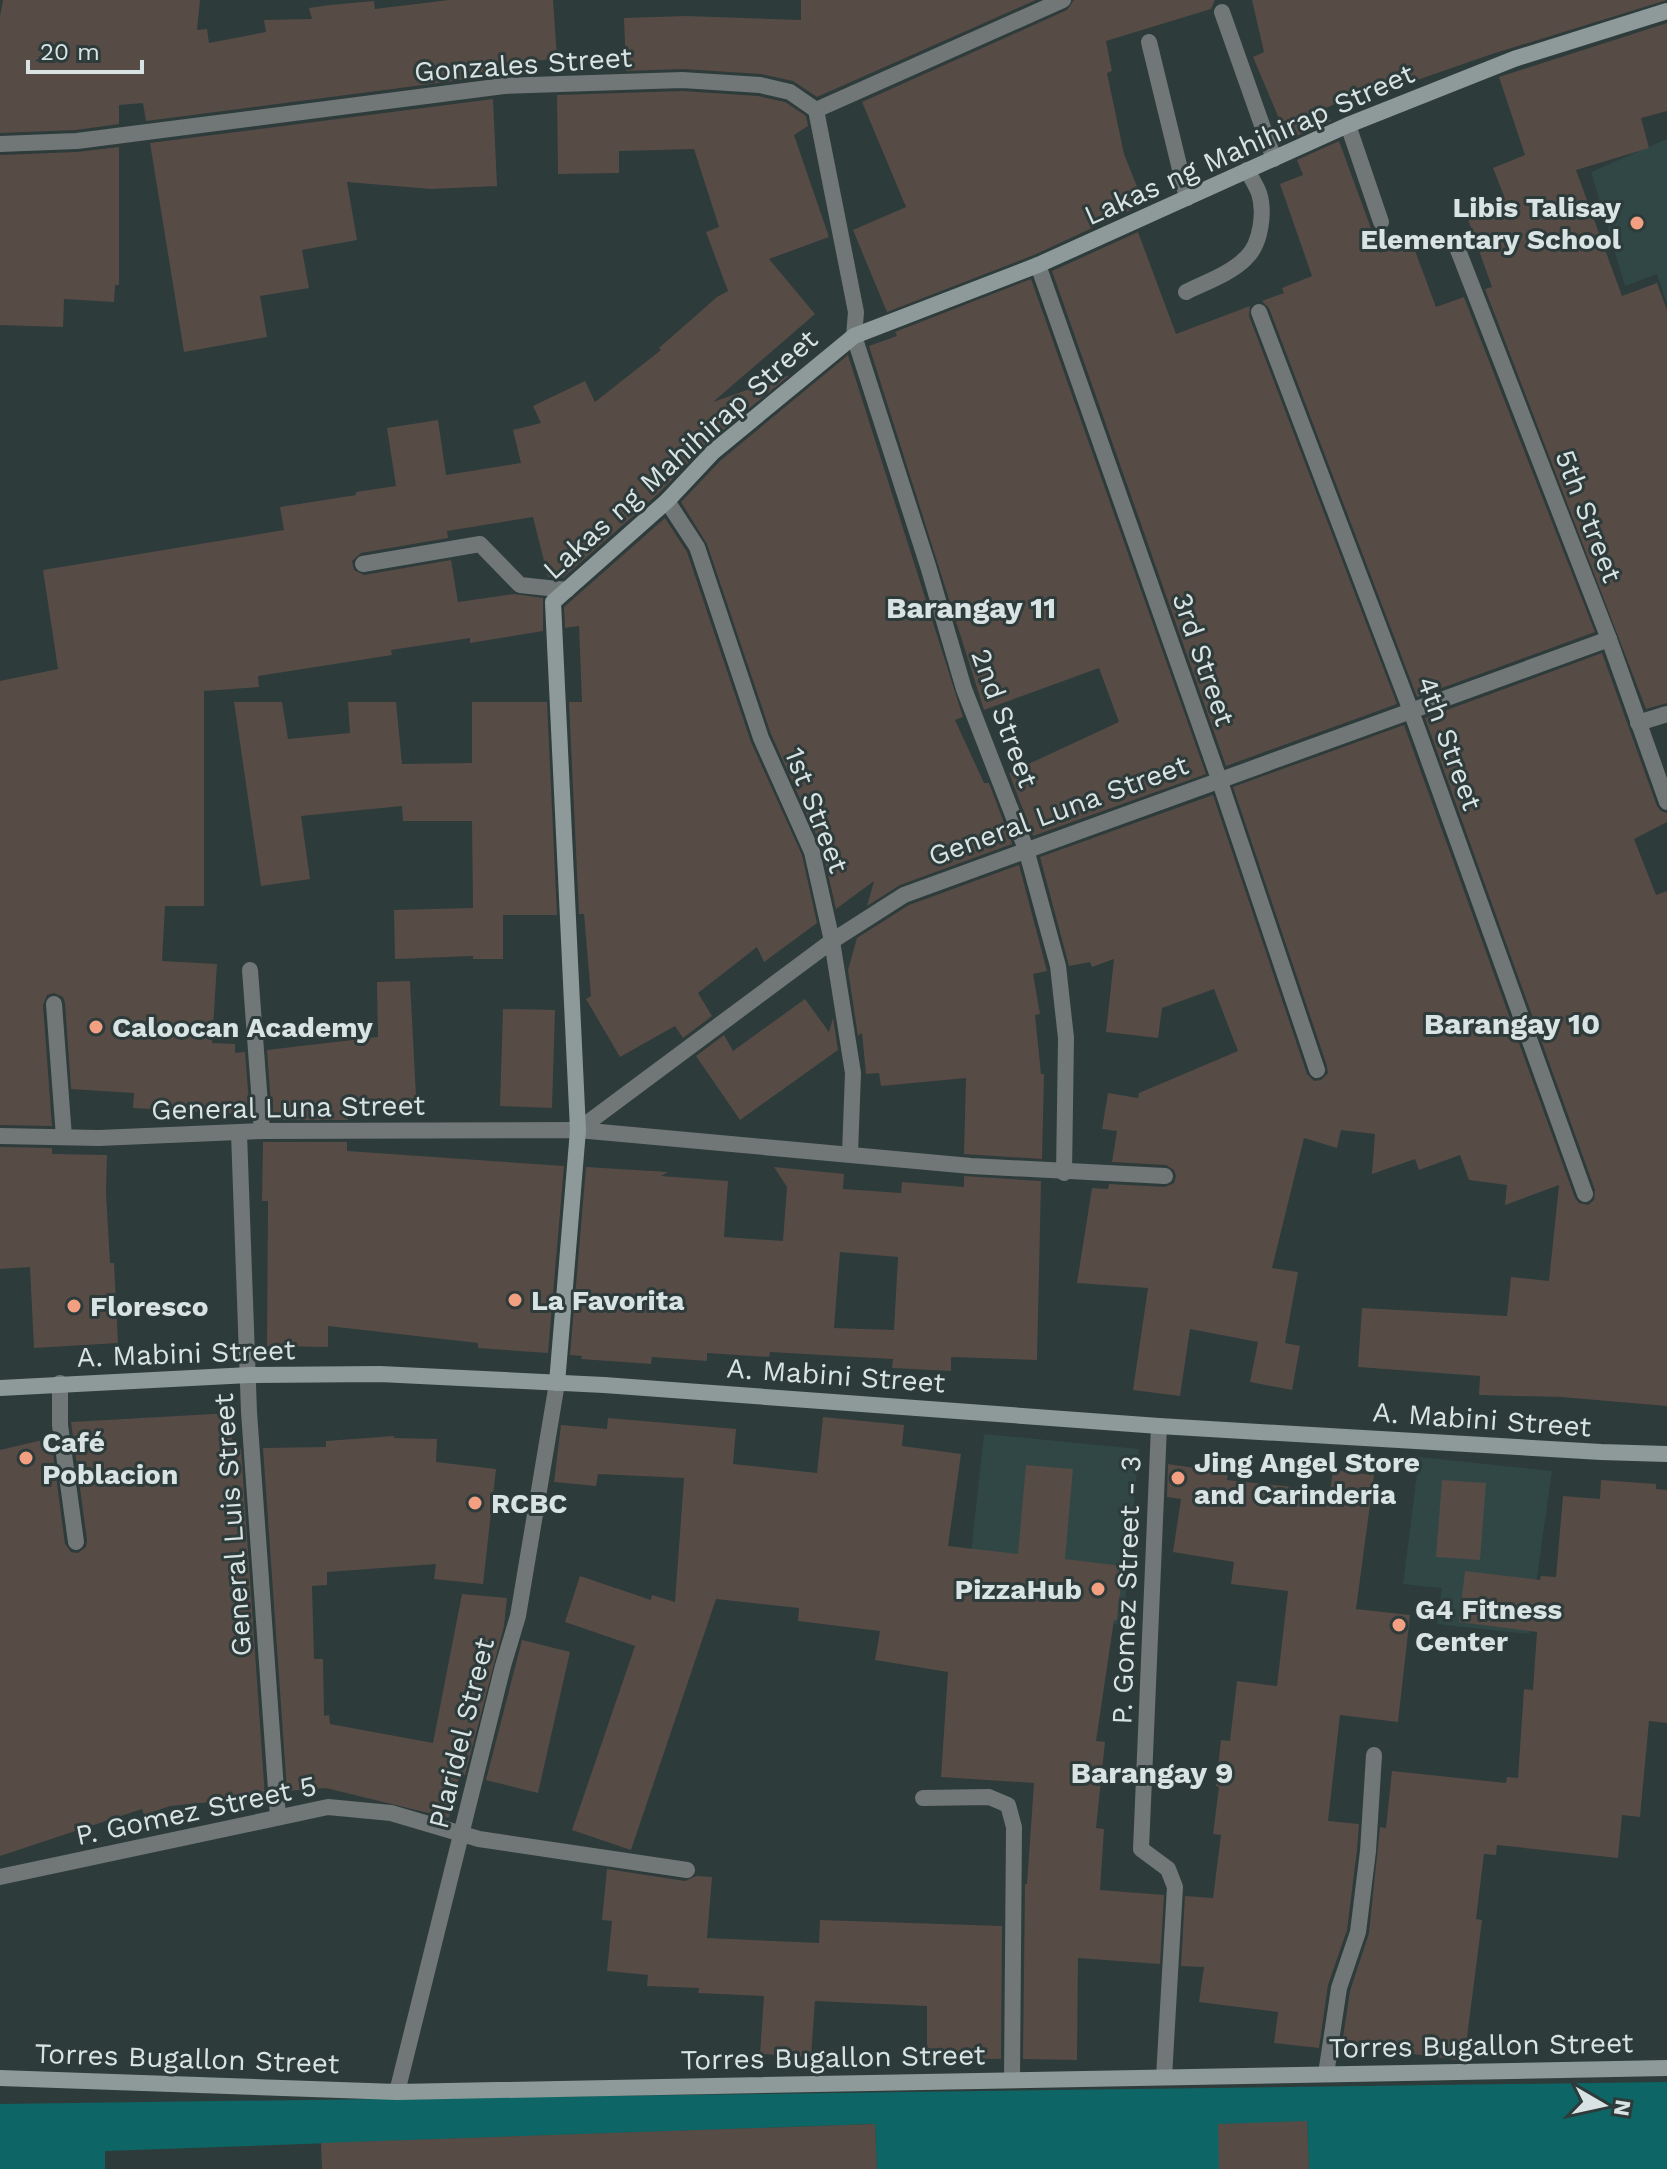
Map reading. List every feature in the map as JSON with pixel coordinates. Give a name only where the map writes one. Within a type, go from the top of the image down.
[{"type":"street","points":[[854,336],[856,312],[816,110],[1063,0]]},
{"type":"street","points":[[1222,12],[1274,159]]},
{"type":"street","name":"Lakas ng Mahihirap Street","points":[[557,1383],[578,1130],[553,602],[667,501],[713,452],[854,336],[1038,265],[1348,125],[1514,59],[1660,13]]},
{"type":"street","points":[[1149,42],[1187,198]]},
{"type":"street","name":"Gonzales Street","points":[[0,144],[77,141],[504,86],[682,80],[760,85],[790,92],[816,110]]},
{"type":"street","points":[[1348,125],[1381,222]]},
{"type":"street","points":[[1186,292],[1231,270],[1249,256],[1259,233],[1261,211],[1259,193],[1247,170]]},
{"type":"street","name":"5th Street","points":[[1458,250],[1609,639],[1667,802]]},
{"type":"street","name":"3rd Street","points":[[1038,265],[1219,779],[1317,1070]]},
{"type":"street","name":"4th Street","points":[[1259,312],[1411,711],[1585,1194]]},
{"type":"street","name":"2nd Street","points":[[854,336],[964,689],[1026,849],[1058,966],[1066,1038],[1064,1173]]},
{"type":"street","name":"1st Street","points":[[667,501],[697,547],[761,738],[812,852],[832,941],[853,1073],[850,1154]]},
{"type":"street","points":[[363,564],[480,544],[520,585],[567,590]]},
{"type":"street","name":"General Luna Street","points":[[578,1130],[832,941],[904,895],[1609,639]]},
{"type":"street","points":[[1638,723],[1667,714]]},
{"type":"street","points":[[250,970],[262,1131]]},
{"type":"street","points":[[54,1004],[64,1137]]},
{"type":"street","name":"General Luna Street","points":[[0,1136],[578,1130],[1064,1173],[1165,1176]]},
{"type":"street","name":"General Luis Street","points":[[239,1133],[249,1375],[278,1817]]},
{"type":"street","name":"A. Mabini Street","points":[[0,1388],[249,1375],[380,1374],[557,1383],[1159,1426],[1667,1454]]},
{"type":"street","points":[[60,1383],[60,1425],[76,1542]]},
{"type":"street","name":"Plaridel Street","points":[[397,2092],[518,1616],[557,1383]]},
{"type":"street","name":"P. Gomez Street - 3","points":[[1159,1426],[1141,1849],[1168,1869],[1175,1887],[1164,2077]]},
{"type":"street","points":[[1326,2074],[1339,1988],[1358,1932],[1368,1851],[1374,1755]]},
{"type":"street","points":[[923,1798],[989,1797],[1008,1805],[1014,1827],[1012,2080]]},
{"type":"street","name":"P. Gomez Street 5","points":[[0,1877],[328,1807],[391,1813],[462,1835],[687,1870]]},
{"type":"street","name":"Torres Bugallon Street","points":[[0,2078],[397,2092],[1667,2068]]},
{"type":"shaded area","name":"Libis Talisay Elementary School","points":[[1667,139],[1667,304],[1657,274],[1625,286],[1591,172]]},
{"type":"shaded area","points":[[984,1434],[1139,1449],[1123,1625],[965,1608]]},
{"type":"shaded area","points":[[1419,1457],[1552,1471],[1529,1634],[1437,1624],[1442,1588],[1403,1584]]},
{"type":"shaded area","points":[[1667,2082],[1667,2169],[1309,2169],[1307,2121],[1219,2169],[877,2169],[875,2124],[105,2151],[105,2169],[0,2169],[0,2104]]},
{"type":"building","points":[[3,0],[200,0],[197,30],[207,29],[209,43],[266,32],[264,20],[312,19],[309,8],[330,5],[374,1],[375,9],[449,0],[553,0],[557,59],[491,64],[492,76],[146,121],[143,103],[119,105],[119,124],[76,130],[0,133],[0,16]]},
{"type":"building","points":[[801,0],[1036,0],[817,97],[793,81],[761,74],[683,69],[626,71],[624,18],[686,16],[801,20]]},
{"type":"building","points":[[1074,0],[1215,0],[1211,9],[1106,41],[1112,71],[1107,73],[1124,154],[1144,204],[1034,255],[887,312],[853,230],[906,207],[862,102],[1067,10]]},
{"type":"building","points":[[1252,0],[1667,0],[1400,86],[1396,75],[1326,108],[1331,121],[1288,140],[1253,57],[1264,52]]},
{"type":"building","points":[[1667,23],[1667,111],[1641,118],[1649,148],[1576,170],[1622,296],[1657,283],[1667,310],[1667,703],[1646,709],[1485,289],[1492,287],[1465,211],[1504,196],[1493,168],[1525,155],[1499,77]]},
{"type":"building","points":[[682,91],[758,96],[785,102],[806,116],[808,126],[794,135],[829,237],[769,259],[815,314],[713,402],[790,375],[706,444],[659,493],[563,578],[548,577],[533,517],[447,531],[448,538],[361,553],[352,561],[354,570],[364,575],[451,560],[458,602],[514,594],[543,598],[543,631],[470,643],[470,638],[391,650],[392,655],[258,676],[259,687],[204,691],[204,906],[165,906],[162,961],[217,964],[212,1043],[235,1044],[235,1053],[245,1052],[250,1115],[133,1108],[134,1093],[71,1089],[65,1003],[63,997],[54,993],[47,995],[43,1005],[52,1126],[0,1125],[0,681],[58,669],[43,570],[284,530],[280,507],[396,486],[387,428],[438,420],[446,475],[521,463],[513,430],[541,423],[533,406],[585,381],[595,402],[661,350],[659,348],[717,297],[728,291],[706,232],[719,227],[694,149],[619,151],[619,173],[558,174],[557,95]]},
{"type":"building","points":[[493,99],[497,186],[431,189],[347,182],[357,240],[302,250],[309,288],[260,296],[267,337],[184,352],[150,143]]},
{"type":"building","points":[[1339,141],[1380,253],[1411,240],[1436,307],[1464,297],[1595,632],[1417,697],[1269,308],[1262,301],[1284,293],[1282,288],[1312,276],[1280,184],[1303,175],[1297,160]]},
{"type":"building","points":[[119,147],[119,285],[115,285],[114,302],[64,299],[63,327],[0,325],[0,155]]},
{"type":"building","points":[[1138,232],[1176,334],[1250,306],[1249,316],[1397,704],[1226,766],[1052,271]]},
{"type":"building","points":[[1031,279],[1206,774],[1033,836],[1009,773],[1119,722],[1099,668],[984,710],[869,346],[897,336],[895,332]]},
{"type":"building","points":[[848,355],[963,717],[955,720],[984,783],[989,783],[1012,844],[900,885],[867,906],[874,881],[836,909],[822,848],[771,734],[707,544],[681,502],[721,460]]},
{"type":"building","points":[[665,518],[687,552],[751,742],[802,855],[817,923],[764,962],[757,947],[698,993],[712,1016],[683,1038],[675,1026],[620,1057],[586,999],[591,996],[584,914],[579,914],[569,702],[582,702],[579,626],[565,628],[564,607]]},
{"type":"building","points":[[1602,653],[1657,806],[1667,813],[1667,822],[1634,839],[1656,895],[1667,891],[1667,1406],[1561,1397],[1479,1395],[1480,1376],[1358,1367],[1362,1308],[1507,1316],[1511,1277],[1549,1281],[1559,1185],[1505,1205],[1507,1185],[1469,1180],[1460,1155],[1419,1170],[1415,1159],[1372,1174],[1375,1134],[1341,1130],[1337,1148],[1304,1138],[1272,1268],[1298,1272],[1285,1343],[1300,1346],[1292,1390],[1250,1382],[1258,1342],[1190,1329],[1180,1396],[1133,1390],[1148,1288],[1077,1283],[1092,1188],[1108,1189],[1109,1184],[1165,1187],[1174,1183],[1176,1176],[1174,1170],[1166,1165],[1112,1162],[1117,1131],[1102,1129],[1108,1093],[1138,1098],[1139,1093],[1238,1051],[1214,989],[1162,1008],[1158,1038],[1106,1032],[1114,959],[1092,967],[1090,962],[1069,966],[1040,857],[1213,795],[1307,1074],[1314,1081],[1321,1080],[1328,1073],[1327,1066],[1233,787],[1404,725],[1575,1198],[1579,1203],[1588,1205],[1594,1200],[1595,1190],[1425,718]]},
{"type":"building","points":[[234,702],[282,702],[288,739],[350,733],[348,702],[396,702],[402,764],[472,763],[472,702],[547,702],[557,915],[503,915],[503,959],[473,959],[473,956],[395,959],[394,910],[473,908],[472,821],[403,821],[402,806],[301,816],[310,879],[261,886]]},
{"type":"building","points":[[1019,865],[1047,971],[1033,974],[1040,1014],[1035,1015],[1041,1074],[1044,1074],[1042,1159],[964,1154],[966,1078],[881,1086],[879,1073],[866,1074],[862,1033],[858,1036],[848,970],[857,938],[909,905]]},
{"type":"building","points":[[410,981],[414,1104],[349,1102],[348,1120],[272,1120],[267,1050],[378,1037],[377,982]]},
{"type":"building","points":[[805,999],[829,1032],[833,1018],[838,1050],[740,1120],[696,1056],[724,1035],[733,1051]]},
{"type":"building","points":[[503,1009],[555,1010],[552,1108],[500,1106]]},
{"type":"building","points":[[263,1142],[347,1142],[347,1151],[564,1166],[548,1353],[478,1348],[478,1343],[328,1326],[328,1347],[267,1346],[268,1201],[262,1201]]},
{"type":"building","points":[[0,1147],[52,1148],[52,1154],[107,1155],[110,1263],[114,1263],[118,1343],[34,1348],[30,1267],[0,1269]]},
{"type":"building","points":[[586,1167],[668,1172],[661,1176],[728,1181],[724,1237],[783,1241],[787,1187],[774,1167],[844,1174],[843,1189],[901,1193],[902,1182],[964,1187],[964,1176],[1041,1181],[1037,1360],[951,1357],[951,1371],[892,1368],[893,1359],[770,1352],[769,1357],[707,1353],[707,1361],[652,1357],[651,1364],[581,1359],[582,1356],[570,1355]],"holes":[[[840,1252],[898,1257],[894,1330],[834,1328]]]},
{"type":"building","points":[[231,1413],[232,1449],[241,1449],[265,1797],[170,1806],[144,1815],[142,1809],[0,1856],[0,1450],[51,1438],[65,1544],[71,1552],[78,1553],[86,1547],[87,1540],[71,1422]]},
{"type":"building","points":[[823,1417],[904,1425],[902,1446],[961,1454],[948,1546],[1018,1554],[1026,1465],[1073,1469],[1065,1559],[1123,1566],[1096,1741],[1105,1742],[1096,1828],[1104,1829],[1100,1890],[1164,1895],[1160,1964],[1078,1958],[1077,2060],[1023,2059],[1025,1884],[1034,1783],[941,1777],[948,1672],[875,1660],[880,1631],[798,1621],[799,1608],[716,1599],[631,1850],[572,1830],[635,1646],[565,1622],[580,1576],[651,1600],[652,1595],[675,1602],[684,1478],[598,1474],[596,1486],[554,1482],[561,1425],[607,1429],[608,1418],[736,1429],[733,1464],[817,1473]]},
{"type":"building","points":[[394,1436],[437,1439],[436,1462],[496,1469],[483,1584],[434,1579],[436,1564],[327,1572],[327,1585],[312,1586],[314,1659],[323,1659],[324,1716],[329,1715],[330,1724],[433,1743],[462,1594],[507,1598],[504,1626],[465,1775],[460,1774],[449,1818],[326,1788],[287,1791],[263,1448],[326,1447],[326,1441]]},
{"type":"building","points":[[1168,1464],[1228,1473],[1227,1480],[1330,1491],[1333,1470],[1374,1475],[1356,1609],[1410,1615],[1398,1722],[1340,1715],[1328,1821],[1359,1824],[1347,1930],[1328,1985],[1319,2048],[1274,2043],[1278,2012],[1199,2002],[1204,1967],[1181,1966],[1185,1896],[1213,1898],[1221,1835],[1213,1834],[1221,1740],[1230,1741],[1237,1681],[1277,1686],[1288,1591],[1231,1584],[1234,1562],[1173,1552],[1181,1499],[1167,1497]]},
{"type":"building","points":[[1442,1480],[1486,1483],[1480,1560],[1436,1557]]},
{"type":"building","points":[[1601,1480],[1656,1484],[1656,1489],[1667,1490],[1667,1723],[1649,1721],[1640,1817],[1622,1815],[1618,1858],[1497,1845],[1496,1855],[1484,1854],[1476,1919],[1482,1920],[1464,2061],[1342,2044],[1350,1991],[1369,1933],[1380,1827],[1386,1828],[1392,1771],[1506,1783],[1507,1777],[1518,1778],[1524,1689],[1533,1690],[1537,1632],[1459,1622],[1465,1571],[1540,1580],[1541,1576],[1556,1577],[1563,1496],[1600,1499]]},
{"type":"building","points":[[522,1640],[570,1652],[538,1793],[486,1780]]},
{"type":"building","points":[[607,1869],[685,1881],[696,1876],[712,1877],[707,1938],[819,1943],[820,1920],[1002,1926],[1001,2059],[927,2058],[927,2006],[815,2001],[811,2057],[760,2054],[764,1996],[698,1993],[699,1988],[647,1986],[648,1975],[607,1971],[612,1921],[602,1920]]},
{"type":"building","points":[[1307,2121],[1309,2169],[1219,2169],[1218,2124]]},
{"type":"building","points":[[875,2124],[877,2169],[322,2169],[321,2143]]},
{"type":"place","name":"Libis Talisay Elementary School","points":[[1637,223]]},
{"type":"place","name":"Caloocan Academy","points":[[96,1027]]},
{"type":"place","name":"La Favorita","points":[[515,1300]]},
{"type":"place","name":"Floresco","points":[[74,1306]]},
{"type":"place","name":"Café Poblacion","points":[[26,1458]]},
{"type":"place","name":"Jing Angel Store and Carinderia","points":[[1178,1478]]},
{"type":"place","name":"RCBC","points":[[475,1503]]},
{"type":"place","name":"PizzaHub","points":[[1098,1589]]},
{"type":"place","name":"G4 Fitness Center","points":[[1399,1625]]},
{"type":"district","name":"Barangay 11","points":[[971,608]]},
{"type":"district","name":"Barangay 10","points":[[1512,1024]]},
{"type":"district","name":"Barangay 9","points":[[1152,1773]]}]
